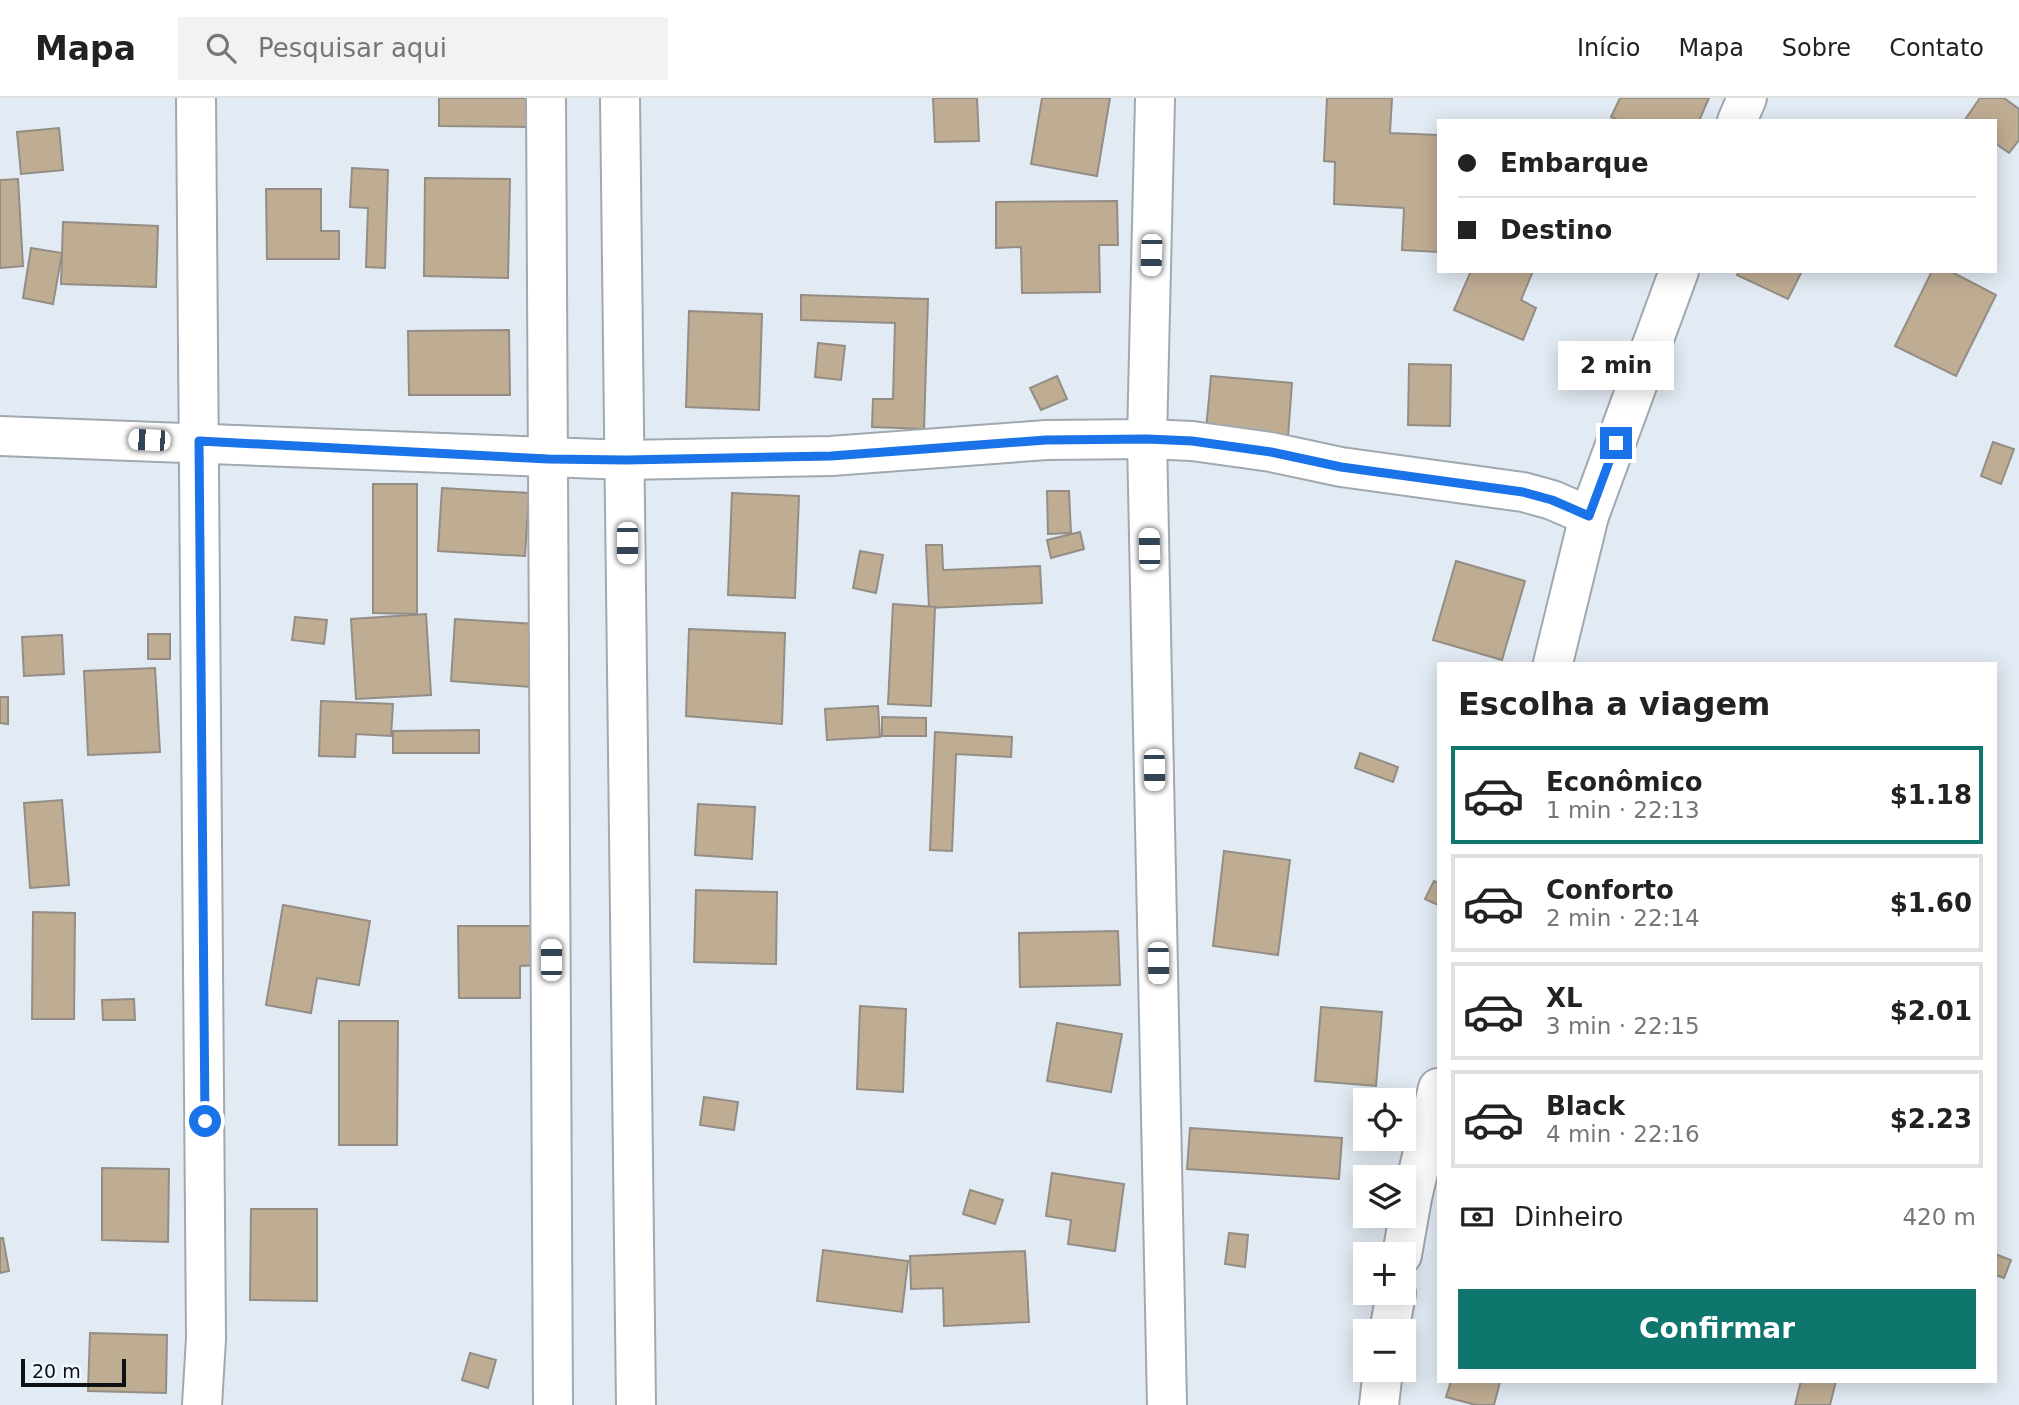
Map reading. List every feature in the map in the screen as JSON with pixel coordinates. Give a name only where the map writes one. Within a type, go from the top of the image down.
[{"type":"street","points":[[196,98],[206,1325],[202,1405]]},
{"type":"street","points":[[546,98],[553,1405]]},
{"type":"street","points":[[620,98],[636,1405]]},
{"type":"street","points":[[1155,98],[1147,439],[1167,1405]]},
{"type":"street","points":[[1738,119],[1747,98]]},
{"type":"street","points":[[1553,662],[1589,516],[1678,273]]},
{"type":"street","points":[[0,436],[199,441],[548,459],[626,460],[831,456],[1059,439],[1192,441],[1258,450],[1341,467],[1523,492],[1552,500],[1589,516]]},
{"type":"street","points":[[1404,1242],[1437,1092]]},
{"type":"street","points":[[1379,1405],[1382,1382]]},
{"type":"building","points":[[439,98],[529,98],[529,127],[439,126]]},
{"type":"building","points":[[933,98],[977,98],[979,141],[935,142]]},
{"type":"building","points":[[1042,98],[1110,98],[1097,176],[1031,164]]},
{"type":"building","points":[[1327,98],[1392,98],[1390,133],[1437,135],[1437,252],[1402,250],[1404,208],[1334,204],[1335,162],[1324,161]]},
{"type":"building","points":[[1620,98],[1709,98],[1700,119],[1611,117]]},
{"type":"building","points":[[1980,98],[2004,98],[2019,109],[2019,140],[2009,153],[1997,144],[1997,119],[1965,119]]},
{"type":"building","points":[[59,128],[63,170],[21,174],[17,132]]},
{"type":"building","points":[[352,168],[388,170],[385,268],[366,267],[368,208],[350,207]]},
{"type":"building","points":[[425,178],[510,179],[508,278],[424,276]]},
{"type":"building","points":[[18,179],[23,266],[0,268],[0,180]]},
{"type":"building","points":[[266,189],[321,189],[321,231],[339,231],[339,259],[267,259]]},
{"type":"building","points":[[1117,201],[1118,245],[1099,245],[1100,292],[1022,293],[1021,247],[996,248],[996,202]]},
{"type":"building","points":[[63,222],[158,226],[156,287],[61,284]]},
{"type":"building","points":[[31,248],[62,253],[53,304],[23,298]]},
{"type":"building","points":[[1470,273],[1532,273],[1521,300],[1536,308],[1523,340],[1454,310]]},
{"type":"building","points":[[1738,273],[1801,273],[1788,299],[1737,275]]},
{"type":"building","points":[[1931,273],[1954,273],[1996,295],[1956,376],[1895,346]]},
{"type":"building","points":[[801,295],[928,299],[924,429],[872,427],[873,399],[893,399],[895,323],[801,320]]},
{"type":"building","points":[[689,311],[762,314],[759,410],[686,407]]},
{"type":"building","points":[[509,330],[510,395],[409,395],[408,331]]},
{"type":"building","points":[[818,343],[845,346],[841,380],[815,377]]},
{"type":"building","points":[[1409,364],[1451,365],[1450,426],[1408,425]]},
{"type":"building","points":[[1057,376],[1067,399],[1041,410],[1030,388]]},
{"type":"building","points":[[1211,376],[1292,383],[1288,437],[1206,430]]},
{"type":"building","points":[[1993,442],[2014,449],[2001,484],[1981,476]]},
{"type":"building","points":[[373,484],[417,484],[417,614],[373,613]]},
{"type":"building","points":[[442,488],[529,493],[525,556],[438,551]]},
{"type":"building","points":[[1047,491],[1069,491],[1071,533],[1048,534]]},
{"type":"building","points":[[732,493],[799,496],[795,598],[728,595]]},
{"type":"building","points":[[1080,532],[1084,549],[1051,558],[1047,540]]},
{"type":"building","points":[[926,545],[942,545],[943,570],[1040,566],[1042,603],[929,608]]},
{"type":"building","points":[[860,551],[883,555],[876,593],[853,588]]},
{"type":"building","points":[[1456,561],[1525,581],[1502,660],[1433,640]]},
{"type":"building","points":[[893,604],[935,607],[931,706],[888,704]]},
{"type":"building","points":[[426,614],[431,695],[356,699],[351,619]]},
{"type":"building","points":[[295,617],[327,620],[324,644],[292,640]]},
{"type":"building","points":[[455,619],[535,624],[531,687],[451,681]]},
{"type":"building","points":[[689,629],[785,633],[782,724],[686,716]]},
{"type":"building","points":[[148,634],[170,634],[170,659],[148,659]]},
{"type":"building","points":[[62,635],[64,674],[24,676],[22,637]]},
{"type":"building","points":[[155,668],[160,752],[88,755],[84,671]]},
{"type":"building","points":[[0,697],[8,697],[8,724],[0,723]]},
{"type":"building","points":[[321,701],[393,704],[391,736],[356,734],[355,757],[319,756]]},
{"type":"building","points":[[878,706],[880,737],[827,740],[825,709]]},
{"type":"building","points":[[882,717],[926,718],[926,736],[882,736]]},
{"type":"building","points":[[479,730],[479,753],[393,753],[393,731]]},
{"type":"building","points":[[935,732],[1012,737],[1011,757],[956,754],[952,851],[930,850]]},
{"type":"building","points":[[1360,753],[1398,767],[1393,782],[1355,768]]},
{"type":"building","points":[[62,800],[69,885],[30,888],[24,803]]},
{"type":"building","points":[[698,804],[755,807],[752,859],[695,855]]},
{"type":"building","points":[[1224,851],[1290,860],[1278,955],[1213,946]]},
{"type":"building","points":[[1434,881],[1437,882],[1437,905],[1425,899]]},
{"type":"building","points":[[696,890],[777,892],[776,964],[694,962]]},
{"type":"building","points":[[283,905],[370,921],[359,985],[317,978],[311,1013],[266,1005]]},
{"type":"building","points":[[33,912],[75,913],[74,1019],[32,1019]]},
{"type":"building","points":[[458,926],[537,926],[537,965],[520,966],[520,998],[459,998]]},
{"type":"building","points":[[1118,931],[1120,985],[1020,987],[1019,933]]},
{"type":"building","points":[[134,999],[135,1020],[103,1020],[102,1000]]},
{"type":"building","points":[[860,1006],[906,1009],[903,1092],[857,1089]]},
{"type":"building","points":[[1321,1007],[1382,1012],[1376,1086],[1315,1081]]},
{"type":"building","points":[[339,1021],[398,1021],[397,1145],[339,1145]]},
{"type":"building","points":[[1057,1023],[1122,1034],[1111,1092],[1047,1081]]},
{"type":"building","points":[[704,1097],[738,1102],[734,1130],[700,1125]]},
{"type":"building","points":[[1190,1128],[1342,1138],[1339,1179],[1187,1169]]},
{"type":"building","points":[[102,1168],[169,1169],[168,1242],[102,1240]]},
{"type":"building","points":[[1052,1173],[1124,1184],[1115,1251],[1068,1244],[1071,1220],[1046,1216]]},
{"type":"building","points":[[970,1190],[1003,1200],[995,1224],[963,1214]]},
{"type":"building","points":[[251,1209],[317,1209],[317,1301],[250,1300]]},
{"type":"building","points":[[1229,1233],[1248,1235],[1245,1267],[1225,1264]]},
{"type":"building","points":[[0,1238],[3,1238],[9,1271],[0,1273]]},
{"type":"building","points":[[823,1250],[908,1261],[902,1312],[817,1301]]},
{"type":"building","points":[[1025,1251],[1029,1322],[944,1326],[943,1288],[911,1289],[910,1256]]},
{"type":"building","points":[[1997,1255],[2011,1260],[2004,1278],[1997,1276]]},
{"type":"building","points":[[90,1333],[167,1335],[166,1393],[88,1391]]},
{"type":"building","points":[[470,1353],[496,1360],[488,1388],[462,1380]]},
{"type":"building","points":[[1450,1383],[1500,1383],[1494,1405],[1476,1405],[1446,1397]]},
{"type":"building","points":[[1800,1383],[1836,1383],[1830,1405],[1795,1405]]},
{"type":"route","points":[[205,1121],[199,441],[548,459],[626,460],[831,456],[1096,438],[1192,441],[1271,452],[1341,467],[1523,492],[1552,500],[1589,516],[1616,443]]}]
